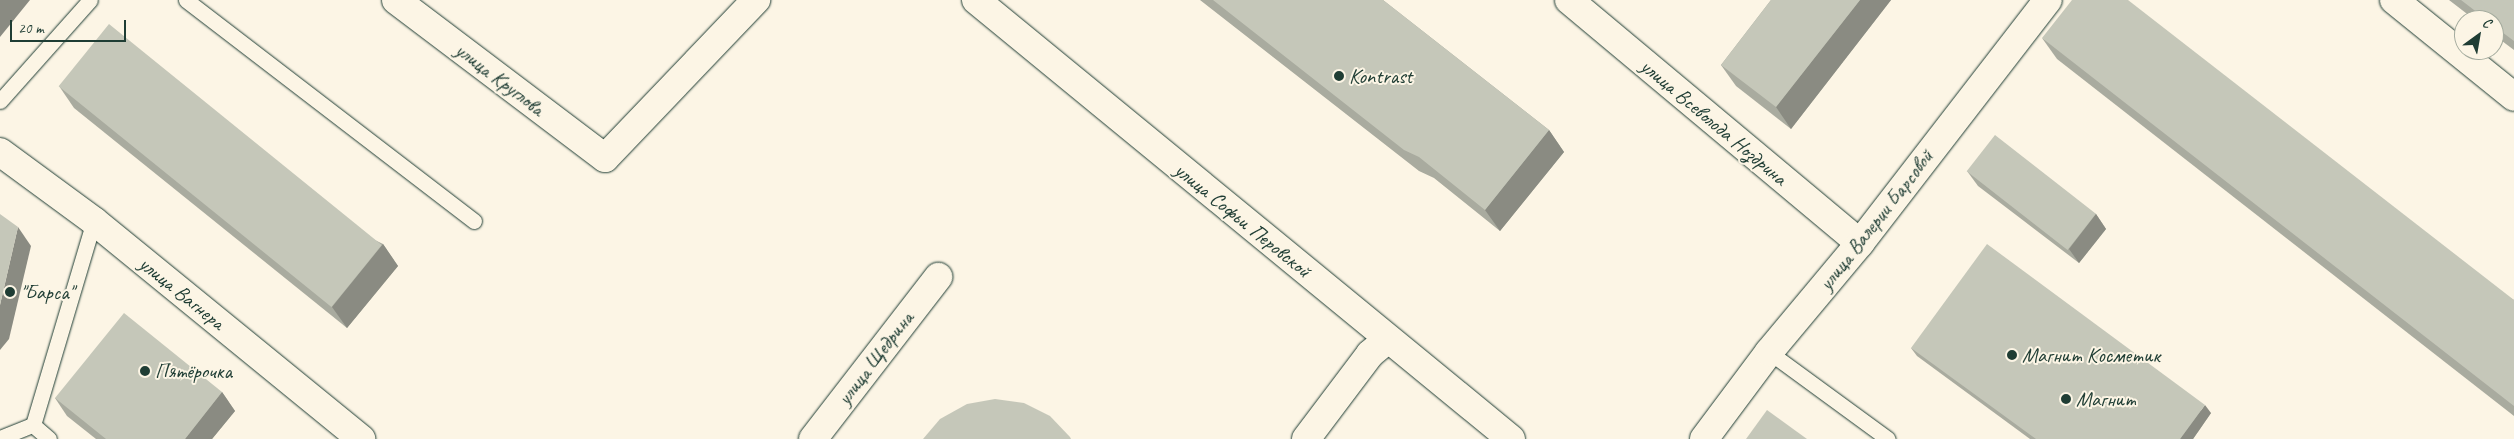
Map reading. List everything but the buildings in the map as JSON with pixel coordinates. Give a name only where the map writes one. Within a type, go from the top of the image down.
[{"type":"street","name":"улица Круглова","points":[[396,0],[605,158],[756,0]]},
{"type":"street","name":"улица Софьи Перовской","points":[[976,0],[1511,439]]},
{"type":"street","name":"улица Всеволода Ноздрина","points":[[1569,0],[1860,243]]},
{"type":"street","name":"улица Валерии Барсовой","points":[[1704,439],[1769,352],[1860,243],[2048,0]]},
{"type":"street","points":[[2394,0],[2514,97]]},
{"type":"street","name":"улица Вагнера","points":[[0,152],[94,221],[361,439]]},
{"type":"street","name":"улица Щедрина","points":[[813,439],[938,276]]},
{"type":"street","points":[[1306,439],[1370,354],[1388,339]]},
{"type":"lane","points":[[0,101],[90,0]]},
{"type":"lane","points":[[186,0],[474,221]]},
{"type":"lane","points":[[33,425],[94,221]]},
{"type":"lane","points":[[1769,352],[1888,439]]},
{"type":"lane","points":[[0,438],[33,425]]},
{"type":"lane","points":[[33,425],[49,439]]},
{"type":"place","name":"Kontrast","points":[[1339,76]]},
{"type":"place","name":"\"Барса\"","points":[[10,292]]},
{"type":"place","name":"Магнит Косметик","points":[[2012,355]]},
{"type":"place","name":"Пятёрочка","points":[[145,371]]},
{"type":"place","name":"Магнит","points":[[2066,399]]}]
